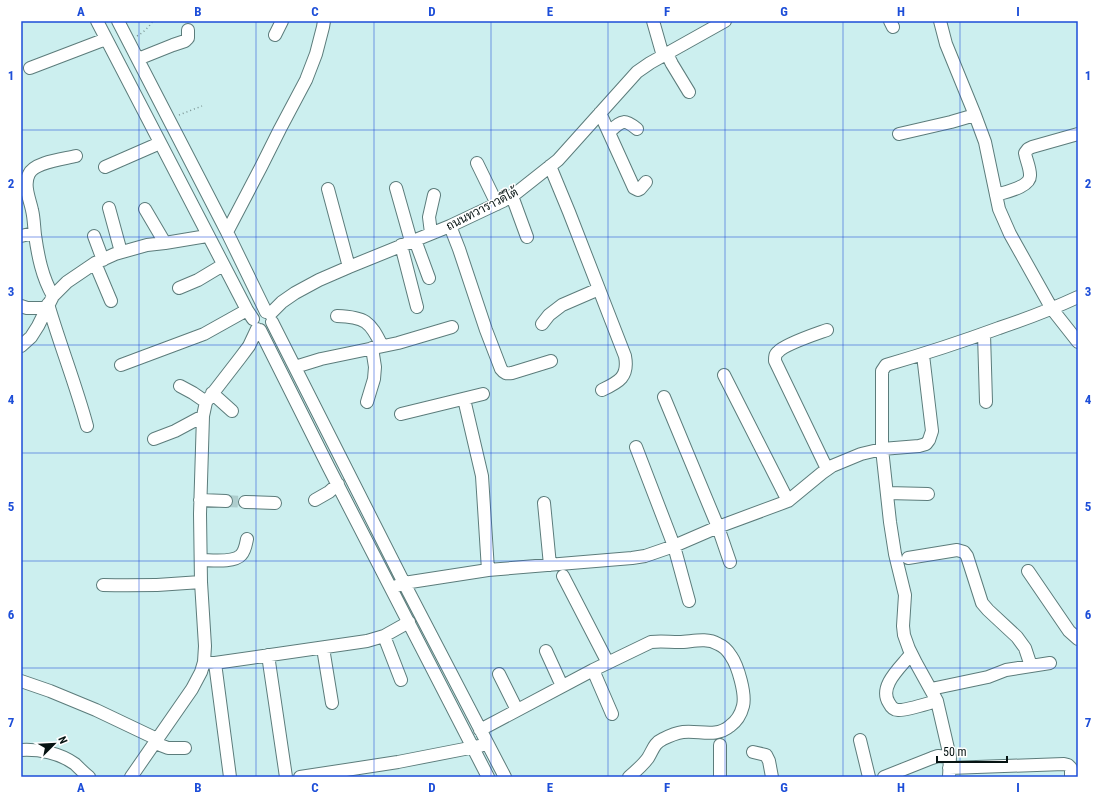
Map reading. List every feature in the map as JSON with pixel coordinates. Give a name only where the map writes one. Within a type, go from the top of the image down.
[{"type":"street","points":[[97,21],[207,236],[254,322],[392,588],[488,777]]},
{"type":"street","points":[[118,21],[227,232],[404,583],[505,777]]},
{"type":"street","points":[[275,35],[282,21]]},
{"type":"street","points":[[653,21],[665,55],[689,92]]},
{"type":"street","points":[[940,21],[946,44],[985,142],[999,209],[1010,234],[1052,309],[1078,342]]},
{"type":"street","points":[[227,232],[306,80],[316,54],[321,22]]},
{"type":"street","name":"ถนนทวาราวดีใต้","points":[[269,316],[282,302],[295,293],[349,267],[450,226],[512,196],[558,160],[637,72],[720,22]]},
{"type":"street","points":[[138,59],[185,41],[188,38],[188,30]]},
{"type":"street","points":[[30,68],[106,39]]},
{"type":"street","points":[[600,113],[634,188],[640,190],[646,182]]},
{"type":"street","points":[[899,134],[951,122],[975,114]]},
{"type":"street","points":[[609,132],[620,123],[625,122],[638,129]]},
{"type":"street","points":[[996,195],[1022,186],[1030,179],[1030,173],[1025,158],[1025,153],[1028,149],[1078,134]]},
{"type":"street","points":[[105,167],[160,142]]},
{"type":"street","points":[[76,156],[41,164],[25,174],[32,210],[34,233],[49,303],[60,345],[87,426]]},
{"type":"street","points":[[477,163],[497,204]]},
{"type":"street","points":[[550,166],[599,289],[626,364],[626,370],[623,377],[619,381],[602,390]]},
{"type":"street","points":[[396,188],[409,242],[417,307]]},
{"type":"street","points":[[328,189],[349,267]]},
{"type":"street","points":[[432,233],[429,217],[434,195]]},
{"type":"street","points":[[512,196],[527,237]]},
{"type":"street","points":[[109,208],[122,252]]},
{"type":"street","points":[[145,209],[165,243]]},
{"type":"street","points":[[450,226],[500,369],[507,374],[551,361]]},
{"type":"street","points":[[21,236],[34,233]]},
{"type":"street","points":[[94,236],[99,261],[111,301]]},
{"type":"street","points":[[21,346],[31,337],[49,303],[67,282],[99,261],[122,252],[147,245],[207,236]]},
{"type":"street","points":[[409,242],[429,278]]},
{"type":"street","points":[[179,288],[198,280],[223,265]]},
{"type":"street","points":[[542,324],[549,315],[562,305],[599,289]]},
{"type":"street","points":[[949,767],[937,701],[911,654],[904,635],[903,626],[905,595],[890,522],[882,449],[882,371],[886,365],[923,355],[984,334],[1052,309],[1078,297]]},
{"type":"street","points":[[21,306],[27,308],[49,303]]},
{"type":"street","points":[[230,777],[205,646],[201,582],[200,500],[203,416],[209,397],[249,346],[254,315],[262,311],[269,316],[270,326],[268,329],[264,330],[254,322]]},
{"type":"street","points":[[337,316],[353,316],[363,320],[370,325],[377,335],[374,379],[367,402]]},
{"type":"street","points":[[121,364],[204,334],[254,322]]},
{"type":"street","points":[[295,367],[321,359],[398,342],[452,327]]},
{"type":"street","points":[[827,330],[783,349],[775,356],[775,361],[827,469]]},
{"type":"street","points":[[984,334],[986,402]]},
{"type":"street","points":[[392,588],[404,583],[488,570],[550,566],[645,556],[788,501],[827,469],[861,454],[882,449],[926,444],[932,431],[923,355]]},
{"type":"street","points":[[724,375],[788,501]]},
{"type":"street","points":[[180,386],[193,393],[209,397],[232,411]]},
{"type":"street","points":[[401,414],[483,394]]},
{"type":"street","points":[[664,397],[718,528],[730,562]]},
{"type":"street","points":[[464,399],[482,476],[488,570]]},
{"type":"street","points":[[154,439],[175,431],[203,416]]},
{"type":"street","points":[[636,447],[674,546],[689,601]]},
{"type":"street","points":[[315,500],[338,484]]},
{"type":"street","points":[[887,493],[928,494]]},
{"type":"street","points":[[200,500],[226,501]]},
{"type":"street","points":[[245,502],[276,503]]},
{"type":"street","points":[[544,503],[550,566]]},
{"type":"street","points":[[201,560],[230,560],[237,558],[241,555],[247,539]]},
{"type":"street","points":[[908,558],[957,550],[964,552],[967,556],[982,603],[1017,637],[1025,648],[1030,666]]},
{"type":"street","points":[[1028,571],[1070,631],[1078,639]]},
{"type":"street","points":[[563,576],[608,663]]},
{"type":"street","points":[[103,585],[168,585],[201,582]]},
{"type":"street","points":[[131,777],[209,662],[368,641],[384,636],[409,622]]},
{"type":"street","points":[[384,636],[401,680]]},
{"type":"street","points":[[480,730],[593,670],[651,642],[707,640],[717,643],[725,648],[732,656],[739,674],[743,692],[743,704],[740,715],[729,727],[720,731],[708,734],[683,732],[663,739],[656,743],[639,769],[629,777]]},
{"type":"street","points":[[323,648],[332,703]]},
{"type":"street","points":[[546,651],[562,686]]},
{"type":"street","points":[[911,654],[889,680],[885,693],[887,700],[893,709],[899,711],[937,701]]},
{"type":"street","points":[[268,655],[286,777]]},
{"type":"street","points":[[931,689],[988,677],[1006,670],[1050,662]]},
{"type":"street","points":[[593,670],[612,714]]},
{"type":"street","points":[[500,674],[517,710]]},
{"type":"street","points":[[21,681],[96,710],[168,748],[185,748]]},
{"type":"street","points":[[860,740],[869,777]]},
{"type":"street","points":[[303,777],[398,762],[488,744]]},
{"type":"street","points":[[720,745],[720,777]]},
{"type":"street","points":[[21,750],[29,749],[62,757],[74,764],[89,777]]},
{"type":"street","points":[[753,752],[766,755],[769,761],[772,777]]},
{"type":"street","points":[[884,777],[938,756],[949,767],[1064,764],[1068,765],[1070,768],[1071,777]]},
{"type":"path","points":[[128,40],[142,33],[153,21]]},
{"type":"path","points":[[169,120],[202,106]]},
{"type":"tunnel","points":[[226,501],[245,502]]}]
